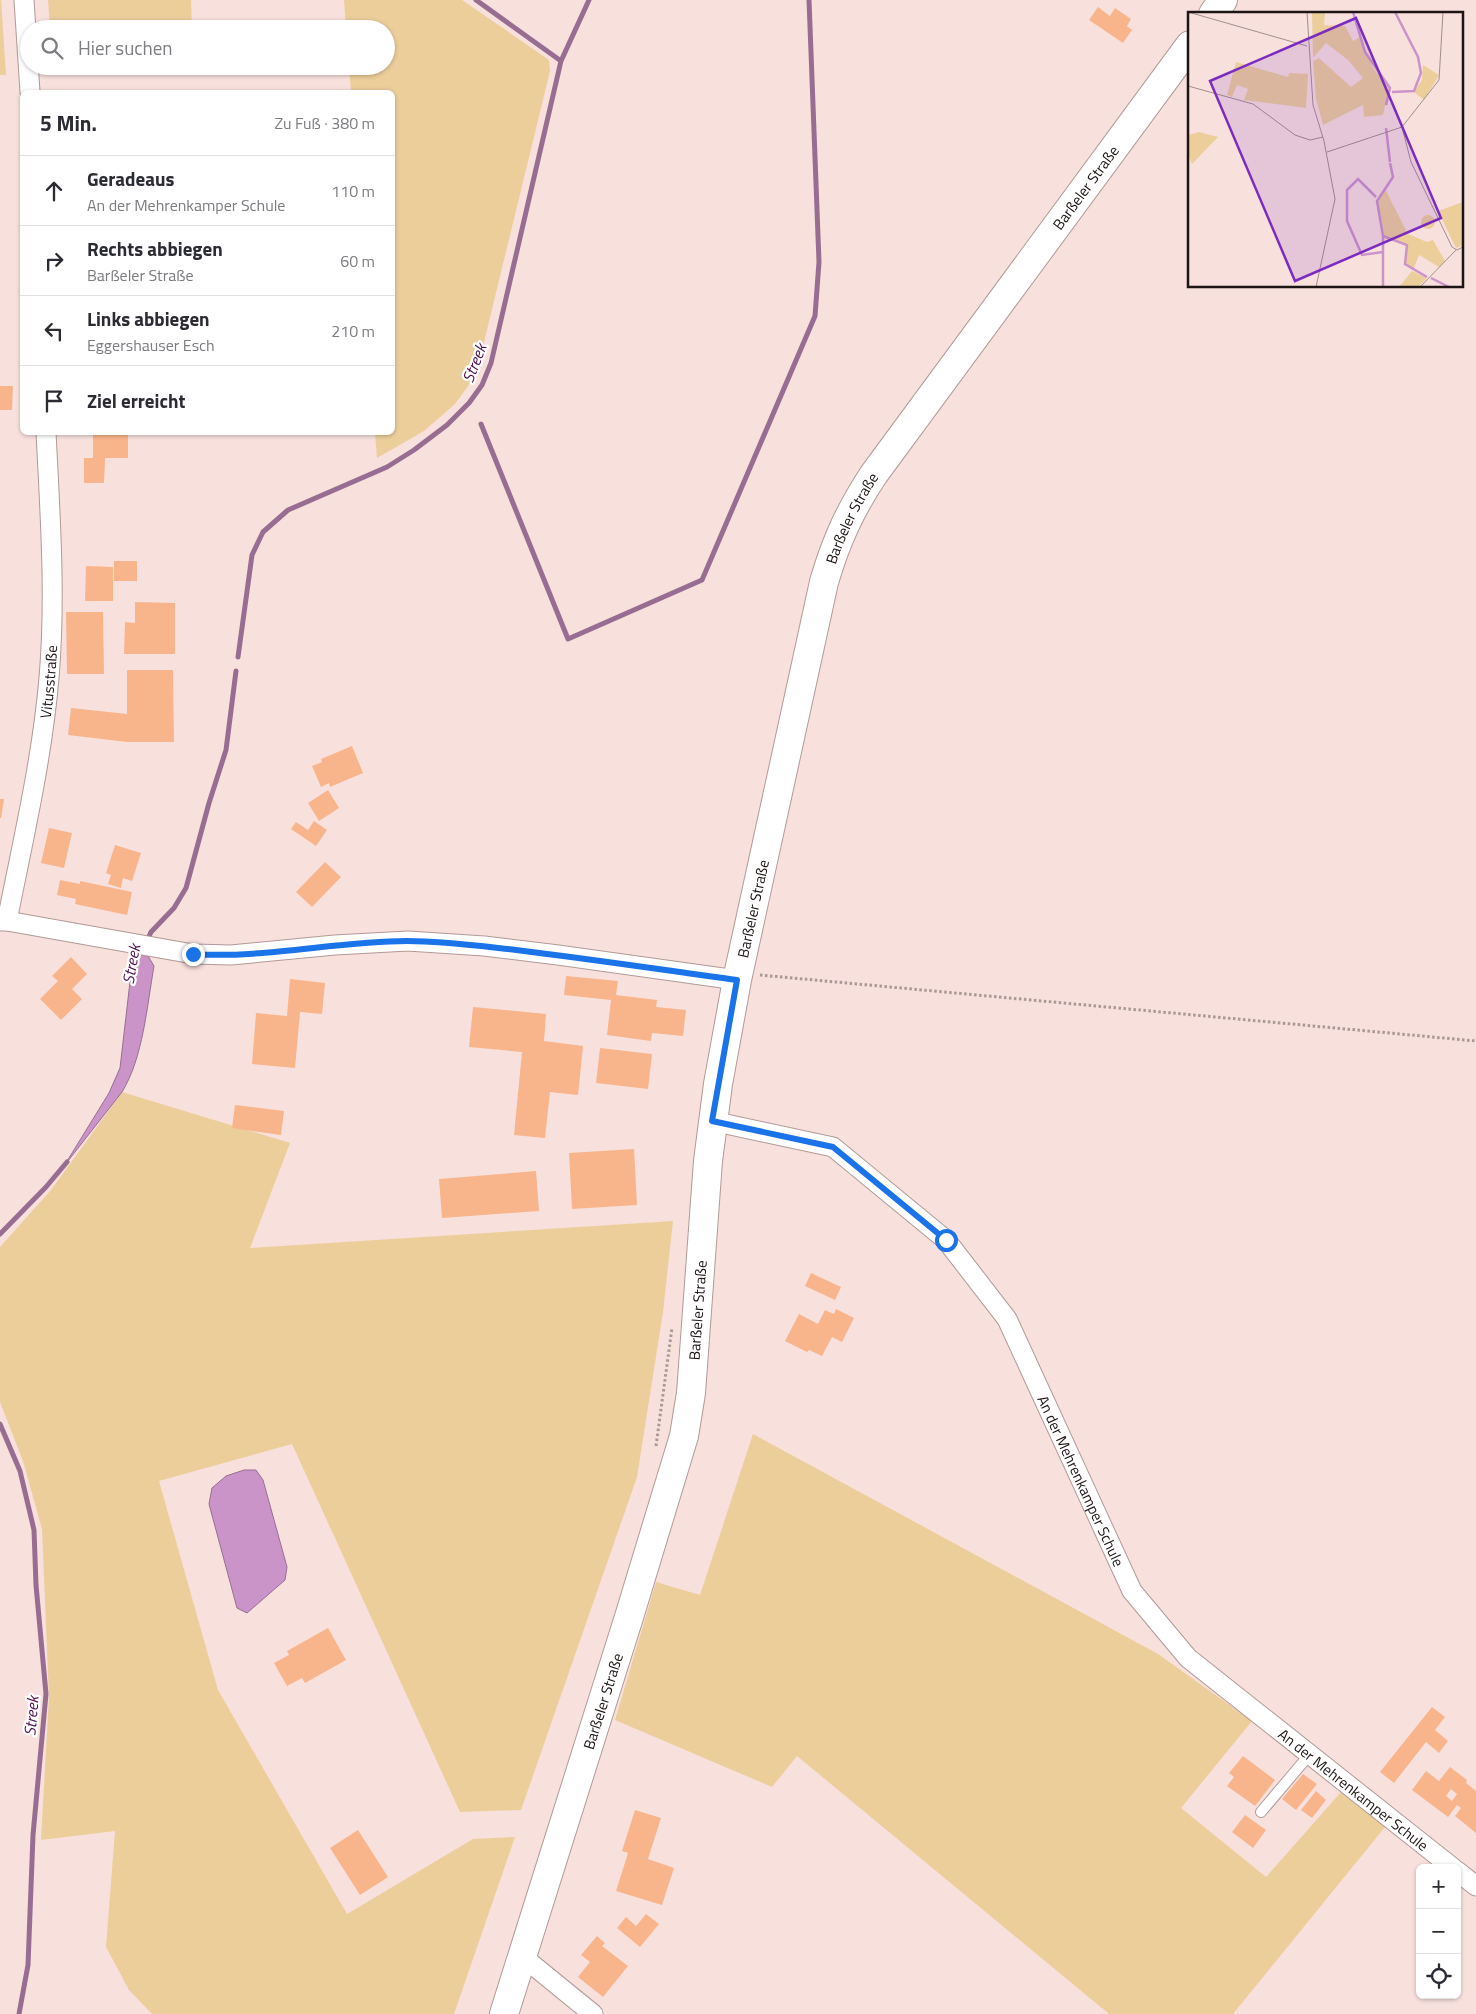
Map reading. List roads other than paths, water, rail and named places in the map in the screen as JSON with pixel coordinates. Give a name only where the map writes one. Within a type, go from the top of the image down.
[{"type":"main road","points":[[1214,12],[1223,0]]},
{"type":"main road","name":"Barßeler Straße","points":[[504,2014],[684,1436],[691,1393],[712,1121],[738,977],[824,582],[834,547],[848,515],[874,474],[1188,48]]},
{"type":"street","points":[[24,0],[25,20]]},
{"type":"street","points":[[29,75],[30,90]]},
{"type":"street","name":"Vitusstraße","points":[[4,921],[42,745],[49,677],[53,586],[46,435]]},
{"type":"street","points":[[4,921],[58,929],[154,949],[193,954],[231,955],[335,945],[417,941],[549,954],[738,977]]},
{"type":"street","name":"An der Mehrenkamper Schule","points":[[712,1121],[833,1147],[946,1240],[1007,1319],[1132,1591],[1188,1658],[1448,1864]]},
{"type":"street","points":[[1461,1874],[1476,1886]]},
{"type":"street","points":[[523,1957],[593,2014]]},
{"type":"lane","points":[[1261,1812],[1310,1754]]},
{"type":"waterway","points":[[476,0],[561,61]]},
{"type":"waterway","name":"Streek","points":[[238,657],[252,555],[263,532],[288,510],[387,467],[414,450],[447,425],[469,403],[482,385],[491,363],[561,61],[589,0]]},
{"type":"waterway","points":[[481,424],[568,639],[702,580],[815,316],[819,262],[809,0]]},
{"type":"waterway","name":"Streek","points":[[146,943],[151,932],[174,908],[186,888],[209,803],[226,750],[236,671]]},
{"type":"waterway","name":"Streek","points":[[0,1234],[46,1187],[67,1162]]},
{"type":"waterway","name":"Streek","points":[[0,1424],[20,1471],[34,1530],[36,1585],[46,1694],[33,1835],[28,1965],[19,2014]]}]
